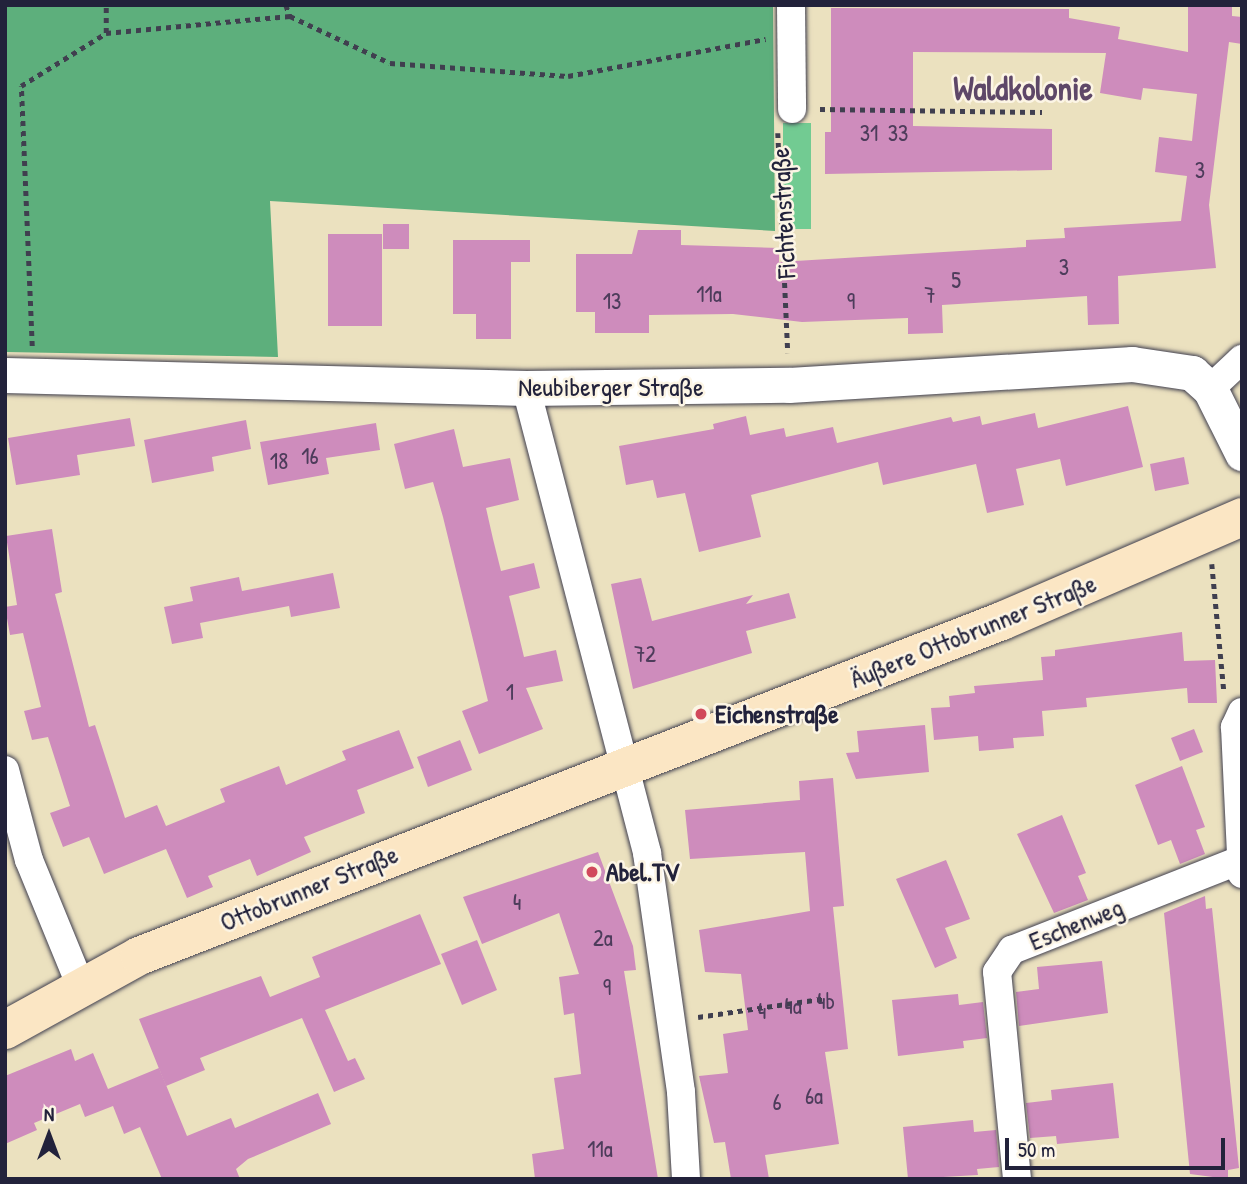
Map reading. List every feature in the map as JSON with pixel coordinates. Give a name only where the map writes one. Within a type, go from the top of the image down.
[{"type":"main road","name":"Äußere Ottobrunner Straße","points":[[623,766],[1002,621],[1242,517]]},
{"type":"main road","name":"Ottobrunner Straße","points":[[5,1030],[139,956],[623,766]]},
{"type":"street","name":"Fichtenstraße","points":[[791,5],[792,109]]},
{"type":"street","points":[[1242,359],[1210,389],[1242,453]]},
{"type":"street","name":"Neubiberger Straße","points":[[19,375],[526,388],[789,385],[1132,364],[1192,373],[1210,389]]},
{"type":"street","points":[[526,388],[647,853],[671,1021],[685,1179]]},
{"type":"street","points":[[1238,720],[1241,867]]},
{"type":"street","points":[[5,770],[29,860],[81,987]]},
{"type":"street","name":"Eschenweg","points":[[1017,1179],[998,972],[1012,950],[1241,867]]},
{"type":"path","points":[[106,5],[106,33]]},
{"type":"path","points":[[286,5],[290,16]]},
{"type":"path","points":[[19,375],[21,86],[106,33],[290,16],[390,63],[568,76],[791,35]]},
{"type":"path","points":[[792,109],[1042,112]]},
{"type":"path","name":"Fichtenstraße","points":[[789,385],[778,122],[792,109]]},
{"type":"path","points":[[1217,571],[1225,708],[1238,720]]},
{"type":"path","points":[[671,1021],[826,998]]},
{"type":"green space","points":[[5,5],[773,5],[775,231],[270,201],[278,357],[5,352]]},
{"type":"green space","points":[[783,123],[811,123],[811,229],[783,229]]},
{"type":"building","points":[[1188,5],[1232,5],[1232,16],[1242,17],[1242,44],[1229,42],[1209,205],[1216,268],[1118,276],[1119,324],[1088,325],[1087,296],[942,305],[943,333],[908,334],[908,318],[802,322],[733,314],[649,315],[649,333],[595,333],[595,312],[576,312],[576,254],[632,254],[638,230],[681,230],[681,245],[779,248],[779,262],[1026,247],[1026,240],[1065,238],[1064,228],[1181,221],[1187,176],[1155,172],[1159,137],[1192,141],[1197,94],[1143,88],[1141,100],[1100,93],[1106,53],[913,52],[913,126],[1052,129],[1052,170],[825,174],[825,132],[831,132],[831,8],[1069,9],[1069,18],[1120,27],[1118,39],[1188,52]]},
{"type":"building","points":[[383,224],[409,224],[409,249],[383,249]]},
{"type":"building","points":[[328,234],[382,234],[382,326],[328,326]]},
{"type":"building","points":[[453,240],[530,240],[530,262],[511,262],[511,339],[476,339],[476,314],[453,314]]},
{"type":"building","points":[[1128,406],[1143,467],[1066,486],[1060,459],[1016,469],[1024,505],[987,513],[976,464],[883,485],[878,462],[751,495],[761,537],[699,552],[685,493],[657,498],[653,480],[626,485],[619,446],[714,429],[713,424],[746,416],[750,435],[784,428],[786,437],[833,427],[837,443],[951,417],[953,422],[980,416],[982,425],[1035,413],[1038,428]]},
{"type":"building","points":[[130,418],[135,446],[77,455],[80,475],[16,485],[8,438]]},
{"type":"building","points":[[246,420],[251,449],[212,457],[214,471],[152,483],[144,440]]},
{"type":"building","points":[[376,423],[380,450],[326,458],[329,474],[268,485],[260,442]]},
{"type":"building","points":[[454,429],[463,467],[510,458],[519,500],[486,508],[493,539],[501,571],[534,563],[540,588],[509,596],[524,657],[556,650],[563,681],[526,688],[543,729],[479,754],[462,711],[488,701],[443,517],[433,482],[405,489],[394,444]]},
{"type":"building","points":[[1184,457],[1189,484],[1155,491],[1150,464]]},
{"type":"building","points":[[52,529],[62,592],[55,594],[89,727],[95,725],[125,818],[157,805],[166,826],[225,802],[220,789],[279,766],[286,785],[346,760],[342,751],[399,730],[414,768],[357,790],[365,813],[304,837],[311,852],[257,876],[250,859],[208,876],[213,887],[187,898],[166,849],[104,874],[89,837],[63,847],[50,813],[70,806],[48,737],[32,740],[24,711],[41,707],[23,633],[10,635],[5,607],[17,605],[6,536]]},
{"type":"building","points":[[333,573],[340,608],[291,617],[289,606],[200,623],[203,638],[172,644],[164,607],[193,601],[190,587],[239,577],[242,591]]},
{"type":"building","points":[[641,578],[652,621],[753,595],[746,604],[789,593],[796,618],[746,631],[752,653],[633,689],[611,584]]},
{"type":"building","points":[[1182,632],[1184,661],[1215,660],[1217,703],[1188,703],[1187,688],[1086,698],[1087,707],[1042,711],[1044,736],[1013,738],[1014,748],[979,751],[978,736],[934,740],[931,708],[950,707],[949,696],[975,693],[974,686],[1043,680],[1041,657],[1055,656],[1055,650]]},
{"type":"building","points":[[925,725],[929,772],[856,779],[846,753],[859,752],[857,731]]},
{"type":"building","points":[[1194,729],[1203,752],[1180,761],[1171,738]]},
{"type":"building","points":[[460,740],[472,770],[428,787],[417,757]]},
{"type":"building","points":[[1182,766],[1205,827],[1196,830],[1205,854],[1180,864],[1171,840],[1158,845],[1135,785]]},
{"type":"building","points":[[833,778],[844,906],[833,907],[848,1049],[825,1052],[839,1144],[765,1155],[769,1179],[731,1179],[725,1142],[714,1143],[699,1076],[728,1073],[723,1034],[748,1030],[741,974],[705,972],[699,930],[810,911],[805,852],[690,859],[685,810],[800,800],[799,781]]},
{"type":"building","points":[[1062,815],[1086,873],[1078,876],[1088,900],[1054,913],[1017,834]]},
{"type":"building","points":[[598,852],[633,946],[636,970],[624,971],[658,1179],[535,1179],[532,1154],[564,1149],[554,1078],[581,1074],[574,1013],[564,1015],[559,977],[579,974],[559,913],[482,944],[463,897]]},
{"type":"building","points":[[946,860],[970,919],[945,928],[957,958],[935,968],[896,879]]},
{"type":"building","points":[[1205,896],[1206,909],[1212,908],[1239,1168],[1228,1170],[1228,1179],[1190,1174],[1164,913]]},
{"type":"building","points":[[420,914],[441,964],[325,1010],[348,1061],[355,1058],[365,1079],[334,1092],[302,1018],[200,1058],[205,1070],[166,1086],[139,1019],[261,976],[270,997],[320,977],[312,957]]},
{"type":"building","points":[[477,940],[497,990],[462,1005],[441,954]]},
{"type":"building","points":[[1102,961],[1108,1013],[1019,1026],[1016,992],[1039,989],[1037,967]]},
{"type":"building","points":[[958,994],[959,1005],[983,1002],[987,1038],[963,1041],[964,1048],[898,1056],[892,1000]]},
{"type":"building","points":[[71,1049],[75,1061],[93,1053],[108,1089],[159,1068],[187,1136],[231,1118],[235,1128],[318,1093],[331,1124],[248,1159],[236,1169],[240,1179],[162,1179],[140,1127],[124,1134],[113,1106],[85,1117],[80,1104],[34,1123],[37,1130],[5,1144],[5,1076]]},
{"type":"building","points":[[1113,1083],[1119,1138],[1057,1144],[1056,1136],[1030,1138],[1026,1103],[1052,1100],[1051,1090]]},
{"type":"building","points":[[973,1120],[974,1132],[996,1130],[999,1167],[977,1169],[978,1175],[908,1179],[903,1127]]},
{"type":"place","name":"Eichenstraße","points":[[701,714]]},
{"type":"place","name":"Abel.TV","points":[[592,872]]},
{"type":"district","name":"Waldkolonie","points":[[1023,89]]}]
